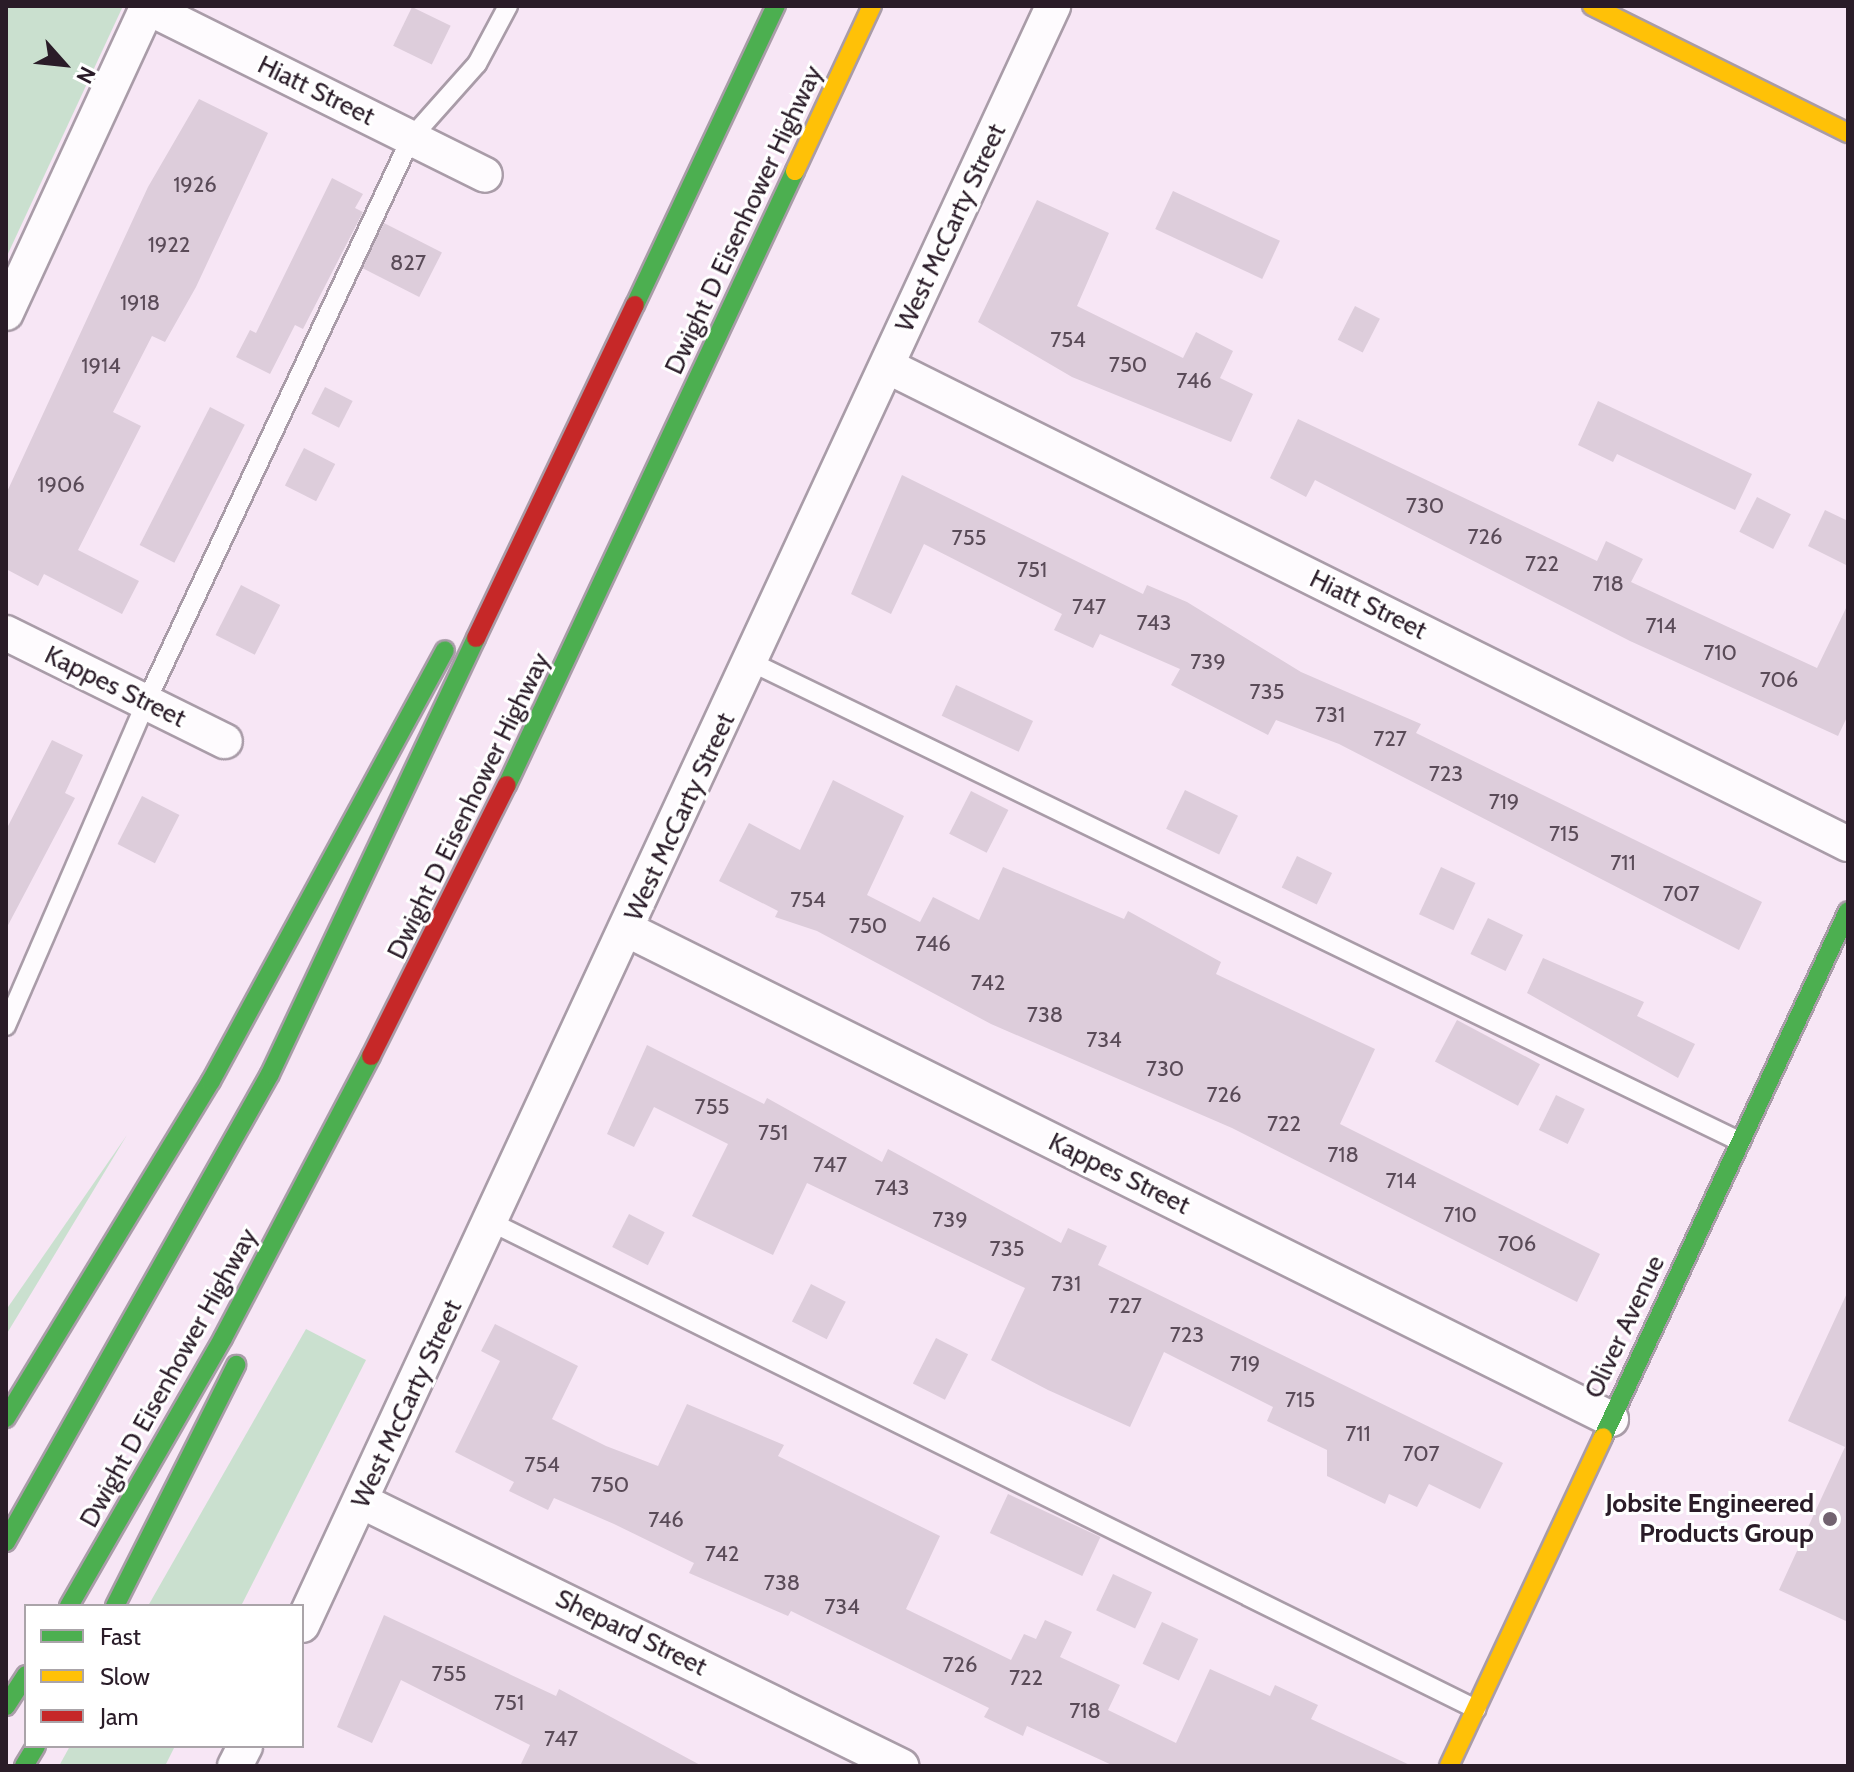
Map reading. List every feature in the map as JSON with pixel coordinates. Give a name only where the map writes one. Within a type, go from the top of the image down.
[{"type":"main road","points":[[6,1542],[270,1074],[776,6]]},
{"type":"main road","name":"Dwight D Eisenhower Highway","points":[[70,1604],[352,1100],[554,694],[872,6]]},
{"type":"main road","points":[[1592,6],[1848,133]]},
{"type":"main road","points":[[6,1418],[211,1081],[656,262]]},
{"type":"main road","name":"Oliver Avenue","points":[[1449,1766],[1848,911]]},
{"type":"main road","points":[[116,1604],[246,1341],[352,1100]]},
{"type":"main road","points":[[6,1706],[24,1678]]},
{"type":"main road","points":[[24,1766],[35,1748]]},
{"type":"street","name":"Hiatt Street","points":[[147,6],[485,175]]},
{"type":"street","points":[[6,313],[147,6]]},
{"type":"street","name":"West McCarty Street","points":[[304,1621],[493,1223],[1053,6]]},
{"type":"street","name":"Hiatt Street","points":[[887,366],[1848,844]]},
{"type":"street","name":"Kappes Street","points":[[6,633],[225,741]]},
{"type":"street","name":"Kappes Street","points":[[628,930],[1611,1419]]},
{"type":"street","name":"Shepard Street","points":[[361,1501],[901,1766]]},
{"type":"street","points":[[235,1766],[244,1748]]},
{"type":"lane","points":[[6,1026],[146,702],[411,138],[477,64],[508,6]]},
{"type":"lane","points":[[751,662],[1741,1142]]},
{"type":"lane","points":[[493,1223],[1476,1709]]},
{"type":"green space","points":[[6,6],[123,6],[6,258]]},
{"type":"green space","points":[[127,1135],[6,1335],[6,1310]]},
{"type":"green space","points":[[306,1329],[366,1360],[242,1604],[149,1604]]},
{"type":"green space","points":[[69,1748],[174,1748],[165,1766],[59,1766]]},
{"type":"building","points":[[412,7],[451,26],[432,64],[393,46]]},
{"type":"building","points":[[199,99],[268,133],[196,287],[165,342],[152,336],[113,412],[141,426],[78,550],[139,581],[122,614],[44,574],[38,586],[6,569],[6,494],[148,187]]},
{"type":"building","points":[[332,178],[363,194],[355,208],[363,212],[303,329],[295,325],[270,374],[236,357],[250,330],[256,333]]},
{"type":"building","points":[[1173,191],[1280,241],[1262,279],[1155,229]]},
{"type":"building","points":[[1037,200],[1109,233],[1077,306],[1183,358],[1196,332],[1233,351],[1220,378],[1253,394],[1231,442],[1072,377],[978,322]]},
{"type":"building","points":[[384,223],[442,253],[419,297],[361,268]]},
{"type":"building","points":[[1355,306],[1380,319],[1363,353],[1338,340]]},
{"type":"building","points":[[325,387],[353,401],[339,428],[311,414]]},
{"type":"building","points":[[1598,401],[1752,474],[1735,510],[1617,454],[1613,462],[1578,445]]},
{"type":"building","points":[[210,407],[245,425],[174,563],[140,545]]},
{"type":"building","points":[[1298,419],[1597,561],[1606,541],[1643,559],[1631,582],[1817,668],[1848,604],[1848,715],[1838,736],[1630,641],[1315,480],[1306,497],[1270,478]]},
{"type":"building","points":[[304,448],[335,464],[316,501],[285,485]]},
{"type":"building","points":[[902,475],[1143,594],[1147,585],[1187,602],[1301,672],[1421,724],[1416,733],[1762,902],[1739,950],[1339,744],[1276,720],[1268,735],[1171,685],[1180,669],[1100,634],[1093,648],[1054,630],[1062,614],[924,544],[891,614],[851,594]]},
{"type":"building","points":[[1757,497],[1791,514],[1773,549],[1739,532]]},
{"type":"building","points":[[1825,510],[1848,521],[1848,566],[1808,546]]},
{"type":"building","points":[[241,585],[280,605],[255,655],[216,635]]},
{"type":"building","points":[[956,685],[1033,721],[1019,752],[942,716]]},
{"type":"building","points":[[52,740],[83,755],[65,793],[75,798],[6,929],[6,830]]},
{"type":"building","points":[[833,780],[904,816],[867,895],[920,922],[933,897],[979,920],[1003,867],[1124,919],[1128,911],[1221,962],[1216,974],[1375,1049],[1340,1124],[1600,1254],[1577,1302],[1232,1128],[991,1024],[817,931],[775,917],[778,911],[719,881],[749,823],[800,850]]},
{"type":"building","points":[[1185,790],[1238,816],[1219,855],[1166,829]]},
{"type":"building","points":[[971,791],[1008,810],[987,853],[949,834]]},
{"type":"building","points":[[142,796],[179,815],[155,863],[117,844]]},
{"type":"building","points":[[1297,856],[1332,873],[1317,905],[1282,887]]},
{"type":"building","points":[[1441,867],[1475,883],[1453,930],[1419,914]]},
{"type":"building","points":[[1488,918],[1523,935],[1506,971],[1470,954]]},
{"type":"building","points":[[1543,958],[1644,1002],[1637,1016],[1695,1044],[1678,1078],[1527,993]]},
{"type":"building","points":[[1457,1020],[1540,1064],[1518,1106],[1435,1061]]},
{"type":"building","points":[[647,1045],[764,1104],[767,1098],[882,1162],[888,1149],[1061,1243],[1068,1228],[1107,1246],[1098,1265],[1503,1463],[1480,1509],[1429,1484],[1417,1507],[1389,1494],[1385,1504],[1327,1476],[1327,1450],[1267,1421],[1273,1407],[1164,1352],[1130,1427],[1048,1390],[991,1360],[1025,1288],[807,1183],[773,1255],[692,1216],[728,1144],[654,1107],[634,1147],[607,1134]]},
{"type":"building","points":[[1556,1095],[1585,1109],[1568,1144],[1539,1130]]},
{"type":"building","points":[[629,1214],[665,1232],[648,1265],[612,1247]]},
{"type":"building","points":[[811,1284],[846,1302],[827,1339],[792,1321]]},
{"type":"building","name":"Jobsite Engineered Products Group","points":[[1848,1291],[1848,1622],[1779,1590],[1845,1447],[1788,1421]]},
{"type":"building","points":[[495,1324],[578,1366],[552,1419],[606,1446],[658,1466],[687,1404],[784,1445],[778,1456],[940,1536],[906,1609],[1011,1660],[1024,1634],[1036,1639],[1045,1620],[1072,1632],[1060,1657],[1120,1685],[1108,1710],[1176,1743],[1210,1669],[1270,1696],[1275,1685],[1318,1705],[1311,1719],[1412,1766],[1114,1766],[1027,1726],[1023,1736],[984,1717],[989,1708],[791,1611],[788,1616],[689,1573],[694,1563],[614,1524],[554,1498],[548,1510],[509,1491],[514,1482],[455,1452],[500,1361],[481,1351]]},
{"type":"building","points":[[936,1338],[968,1354],[945,1400],[913,1383]]},
{"type":"building","points":[[1008,1494],[1100,1537],[1082,1576],[990,1533]]},
{"type":"building","points":[[1113,1574],[1152,1592],[1135,1628],[1096,1610]]},
{"type":"building","points":[[384,1615],[556,1696],[559,1689],[702,1766],[520,1766],[530,1745],[401,1680],[372,1743],[337,1727]]},
{"type":"building","points":[[1162,1622],[1198,1639],[1179,1681],[1143,1664]]},
{"type":"traffic: fast","points":[[635,305],[776,6]]},
{"type":"traffic: fast","points":[[507,785],[795,171]]},
{"type":"traffic: fast","points":[[6,1542],[270,1074],[476,638]]},
{"type":"traffic: fast","points":[[6,1418],[211,1081],[445,650]]},
{"type":"traffic: fast","points":[[1603,1437],[1848,911]]},
{"type":"traffic: fast","points":[[70,1604],[223,1338],[371,1056]]},
{"type":"traffic: fast","points":[[116,1604],[236,1365]]},
{"type":"traffic: fast","points":[[6,1706],[24,1678]]},
{"type":"traffic: fast","points":[[24,1766],[35,1748]]},
{"type":"traffic: slow","points":[[795,171],[872,6]]},
{"type":"traffic: slow","points":[[1592,6],[1848,133]]},
{"type":"traffic: slow","points":[[1449,1766],[1603,1437]]},
{"type":"traffic: jam","points":[[476,638],[635,305]]},
{"type":"traffic: jam","points":[[371,1056],[507,785]]},
{"type":"place","name":"Jobsite Engineered Products Group","points":[[1830,1519]]}]
